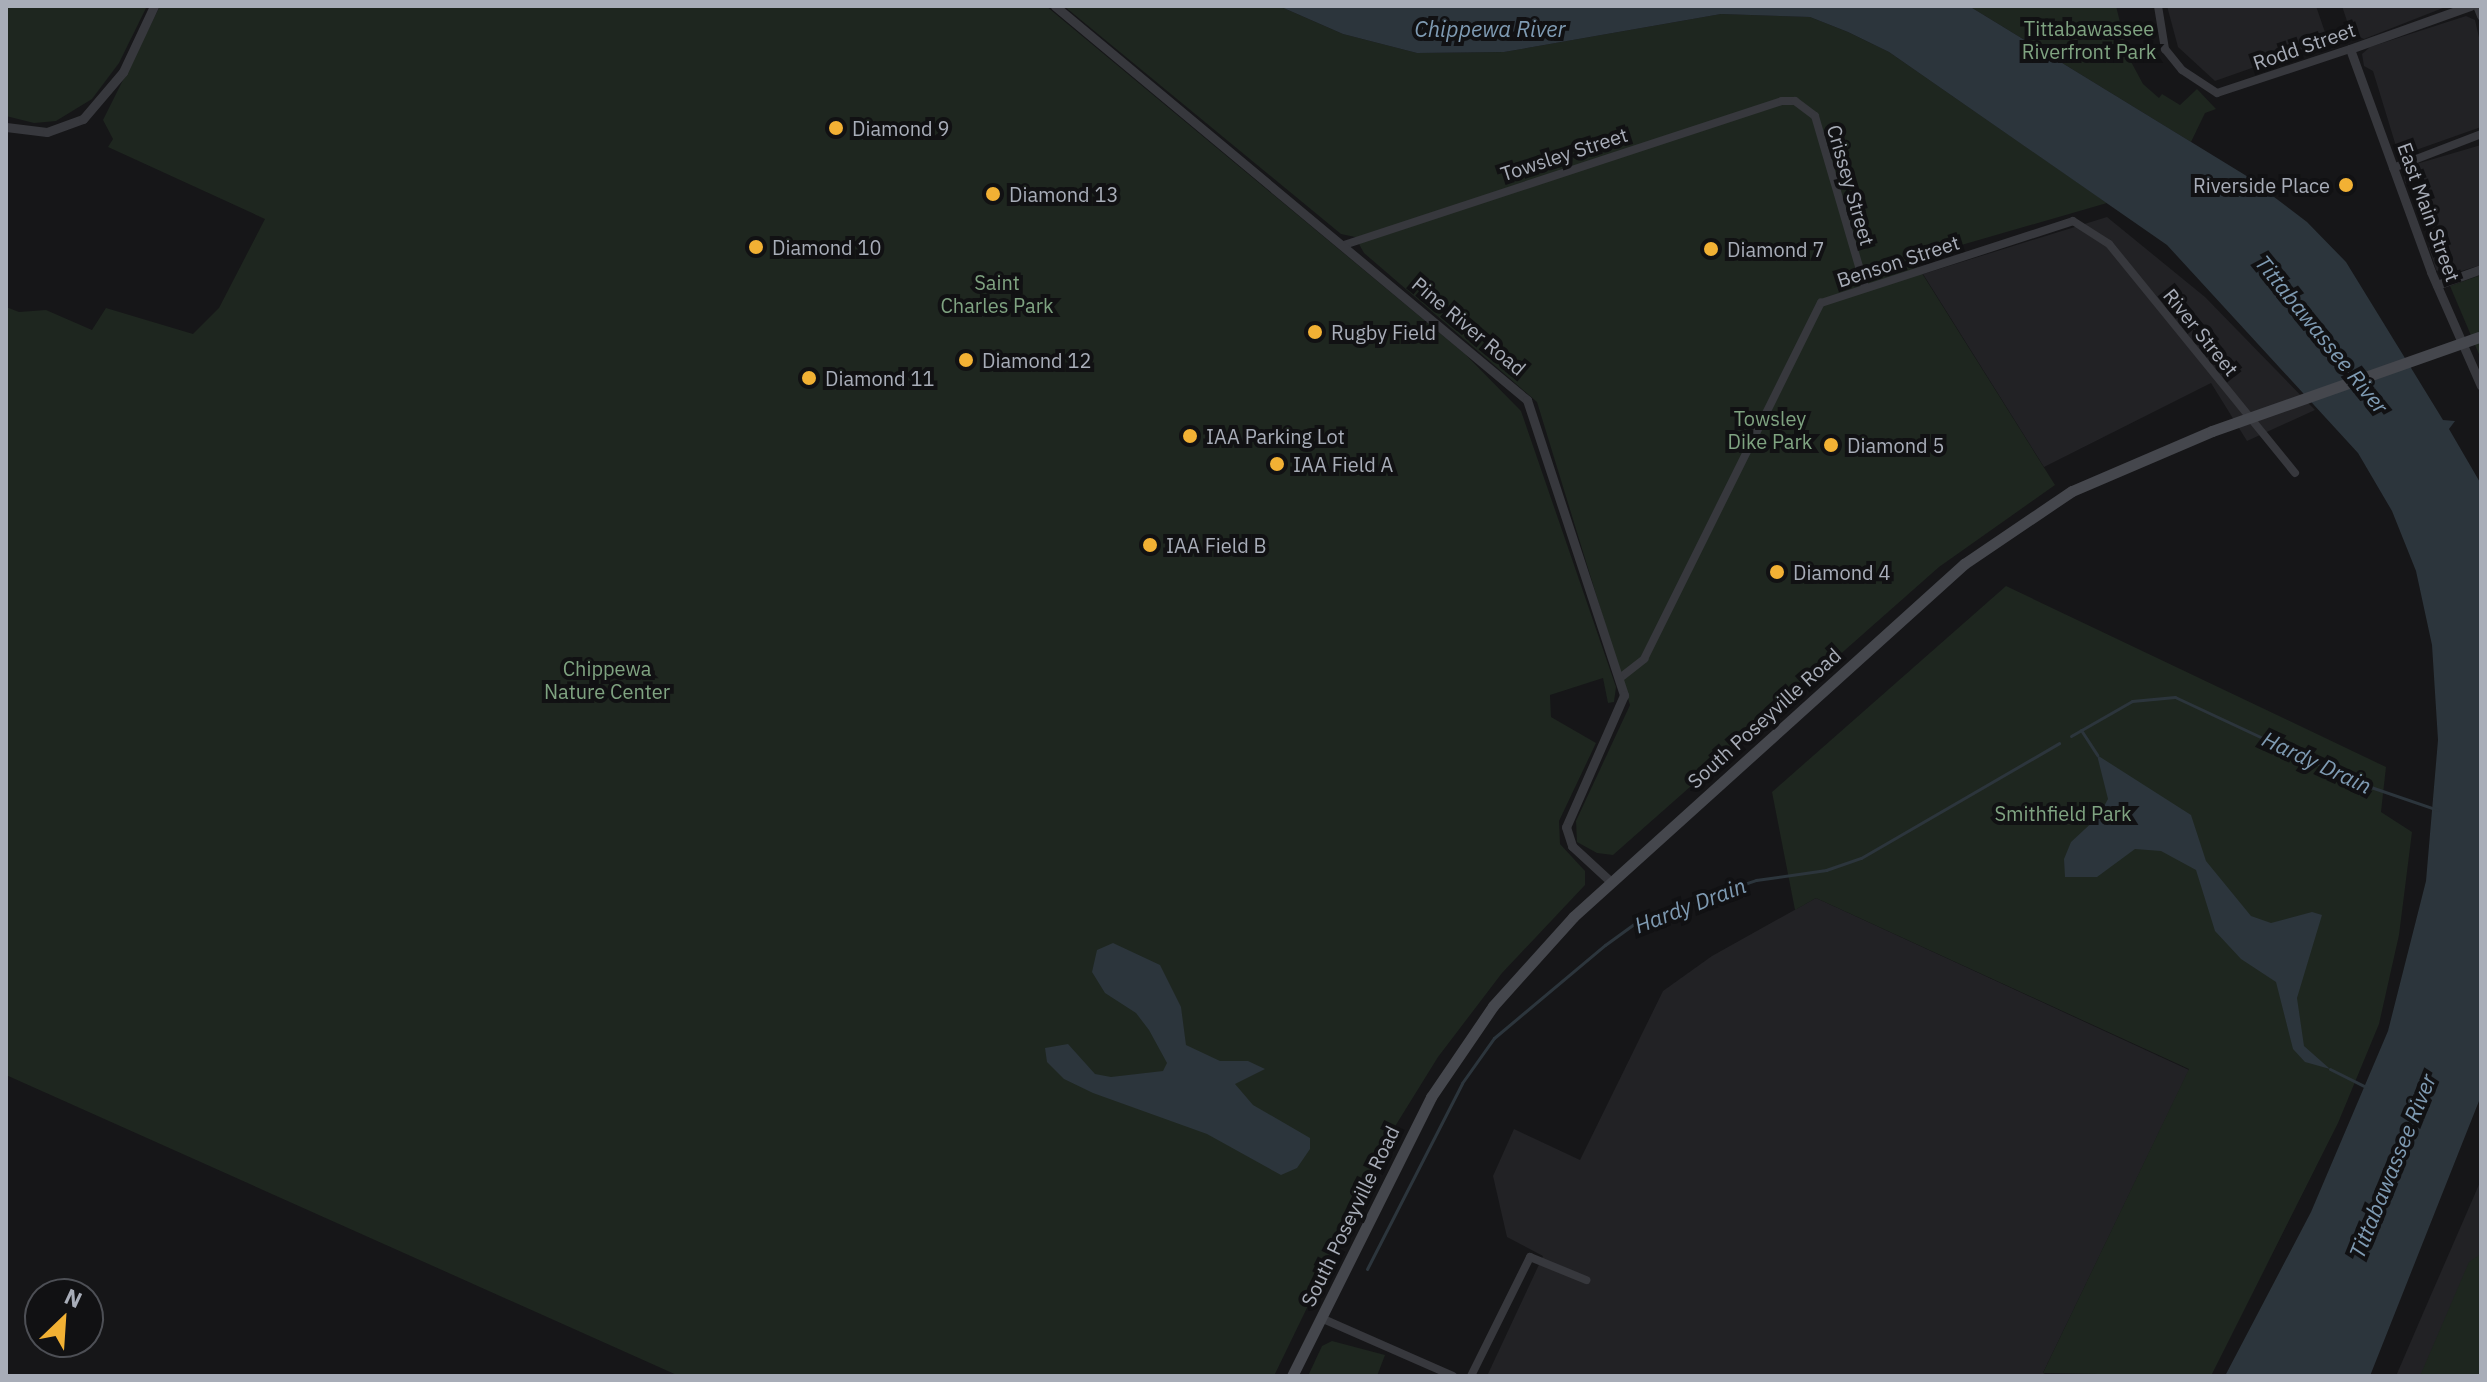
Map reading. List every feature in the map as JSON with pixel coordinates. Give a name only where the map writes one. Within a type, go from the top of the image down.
[{"type":"main road","name":"South Poseyville Road","points":[[1292,1376],[1404,1145],[1453,1063],[1520,973],[1610,881],[1926,595],[2005,533],[2126,464],[2480,337]]},
{"type":"street","points":[[6,127],[28,132],[66,127],[101,103],[123,72],[154,6]]},
{"type":"street","name":"Pine River Road","points":[[1055,6],[1527,400],[1620,678],[1619,712],[1566,827],[1572,846],[1610,881]]},
{"type":"street","name":"Rodd Street","points":[[2158,6],[2165,49],[2196,82],[2217,93],[2470,6]]},
{"type":"street","points":[[2477,6],[2481,16]]},
{"type":"street","name":"East Main Street","points":[[2350,49],[2437,285],[2481,386]]},
{"type":"street","name":"Towsley Street","points":[[1344,245],[1782,101],[1795,101]]},
{"type":"street","name":"Crissey Street","points":[[1795,101],[1815,116],[1865,287]]},
{"type":"street","points":[[2393,168],[2481,134]]},
{"type":"street","name":"Benson Street","points":[[1620,678],[1644,659],[1815,310],[1865,287],[2073,221]]},
{"type":"street","name":"River Street","points":[[2073,221],[2109,244],[2295,473]]},
{"type":"street","points":[[2437,285],[2481,269]]},
{"type":"street","points":[[1471,1376],[1530,1257],[1586,1280]]},
{"type":"street","points":[[1321,1318],[1453,1376]]},
{"type":"shaded area","points":[[2167,6],[2316,6],[2328,41],[2215,81],[2178,47]]},
{"type":"shaded area","points":[[2342,6],[2448,6],[2364,39],[2351,33]]},
{"type":"shaded area","points":[[2466,16],[2475,20],[2481,46],[2481,127],[2399,156],[2373,71],[2364,66],[2362,54],[2370,47]]},
{"type":"shaded area","points":[[2481,145],[2481,265],[2445,276],[2436,270],[2429,248],[2434,242],[2416,189],[2405,183],[2404,174],[2413,165]]},
{"type":"shaded area","points":[[2107,217],[2205,297],[2315,410],[2247,441],[2211,383],[2044,467],[1923,274]]},
{"type":"shaded area","points":[[1816,898],[2189,1070],[2043,1373],[2049,1376],[1487,1376],[1543,1256],[1507,1237],[1493,1176],[1514,1129],[1580,1160],[1663,991],[1712,956]]},
{"type":"shaded area","points":[[2481,1180],[2481,1376],[2396,1376],[2424,1311]]},
{"type":"green space","points":[[6,6],[147,6],[119,63],[92,99],[56,121],[34,123],[6,116]]},
{"type":"green space","points":[[160,6],[1046,6],[1465,354],[1521,411],[1616,687],[1614,702],[1608,703],[1603,678],[1550,695],[1551,717],[1596,743],[1559,821],[1560,844],[1585,871],[1585,885],[1502,973],[1438,1057],[1394,1128],[1274,1376],[679,1376],[6,1075],[6,307],[19,312],[46,310],[92,330],[106,308],[193,334],[219,308],[265,219],[108,147],[113,139],[103,120]]},
{"type":"green space","name":"Towsley Dike Park","points":[[1064,6],[1279,6],[1343,34],[1417,53],[1504,52],[1721,14],[1810,17],[1848,32],[1889,52],[2107,203],[1913,259],[2055,485],[1939,567],[1613,855],[1597,853],[1577,842],[1576,821],[1630,705],[1537,402],[1364,253],[1355,237],[1341,234]]},
{"type":"green space","name":"Tittabawassee Riverfront Park","points":[[1969,6],[2116,6],[2129,58],[2143,84],[2159,98],[2162,94],[2180,105],[2197,89],[2216,109],[2205,113],[2191,142]]},
{"type":"green space","points":[[2481,275],[2481,359],[2450,286]]},
{"type":"green space","name":"Smithfield Park","points":[[2006,586],[2386,767],[2381,812],[2412,832],[2399,935],[2379,1024],[2338,1123],[2211,1376],[2043,1373],[2189,1069],[1816,898],[1795,910],[1772,792]]},
{"type":"green space","points":[[2481,1254],[2481,1376],[2420,1376],[2469,1262]]},
{"type":"green space","points":[[1332,1341],[1385,1355],[1377,1376],[1308,1376],[1322,1346]]},
{"type":"water","points":[[1279,6],[1969,6],[2245,175],[2307,222],[2346,262],[2443,420],[2455,421],[2449,429],[2481,484],[2481,1096],[2370,1376],[2225,1376],[2311,1212],[2388,1031],[2426,881],[2438,740],[2432,645],[2416,571],[2392,511],[2358,453],[2167,245],[1889,52],[1848,32],[1810,17],[1721,14],[1504,52],[1417,53],[1343,34]]},
{"type":"water","points":[[2097,755],[2191,815],[2206,861],[2251,916],[2271,923],[2312,912],[2322,915],[2297,998],[2304,1046],[2330,1069],[2305,1062],[2293,1049],[2276,982],[2241,959],[2215,931],[2196,870],[2161,851],[2135,849],[2097,877],[2065,877],[2064,859],[2071,842],[2098,817],[2108,799]]},
{"type":"water","points":[[1113,943],[1160,965],[1181,1007],[1186,1045],[1220,1061],[1248,1061],[1265,1069],[1235,1084],[1253,1105],[1310,1138],[1310,1149],[1297,1168],[1281,1175],[1207,1134],[1093,1093],[1064,1079],[1047,1062],[1045,1048],[1068,1044],[1095,1074],[1111,1077],[1163,1071],[1167,1063],[1149,1030],[1136,1013],[1105,993],[1092,972],[1097,950]]},
{"type":"waterway","name":"Hardy Drain","points":[[2071,736],[2132,701],[2175,697],[2359,783],[2438,810]]},
{"type":"waterway","points":[[2081,730],[2097,755]]},
{"type":"waterway","name":"Hardy Drain","points":[[1367,1269],[1462,1083],[1494,1038],[1605,945],[1635,923],[1691,902],[1756,880],[1826,870],[1861,858],[2059,743]]},
{"type":"waterway","points":[[2330,1069],[2366,1087]]},
{"type":"place","name":"Diamond 9","points":[[836,128]]},
{"type":"place","name":"Riverside Place","points":[[2346,185]]},
{"type":"place","name":"Diamond 13","points":[[993,194]]},
{"type":"place","name":"Diamond 10","points":[[756,247]]},
{"type":"place","name":"Diamond 7","points":[[1711,249]]},
{"type":"place","name":"Rugby Field","points":[[1315,332]]},
{"type":"place","name":"Diamond 12","points":[[966,360]]},
{"type":"place","name":"Diamond 11","points":[[809,378]]},
{"type":"place","name":"IAA Parking Lot","points":[[1190,436]]},
{"type":"place","name":"Diamond 5","points":[[1831,445]]},
{"type":"place","name":"IAA Field A","points":[[1277,464]]},
{"type":"place","name":"IAA Field B","points":[[1150,545]]},
{"type":"place","name":"Diamond 4","points":[[1777,572]]},
{"type":"water label","name":"Chippewa River","points":[[1490,29]]},
{"type":"water label","name":"Tittabawassee River","points":[[2322,334]]},
{"type":"water label","name":"Tittabawassee River","points":[[2392,1166]]},
{"type":"park label","name":"Saint Charles Park","points":[[997,294]]},
{"type":"park label","name":"Chippewa Nature Center","points":[[607,680]]}]
